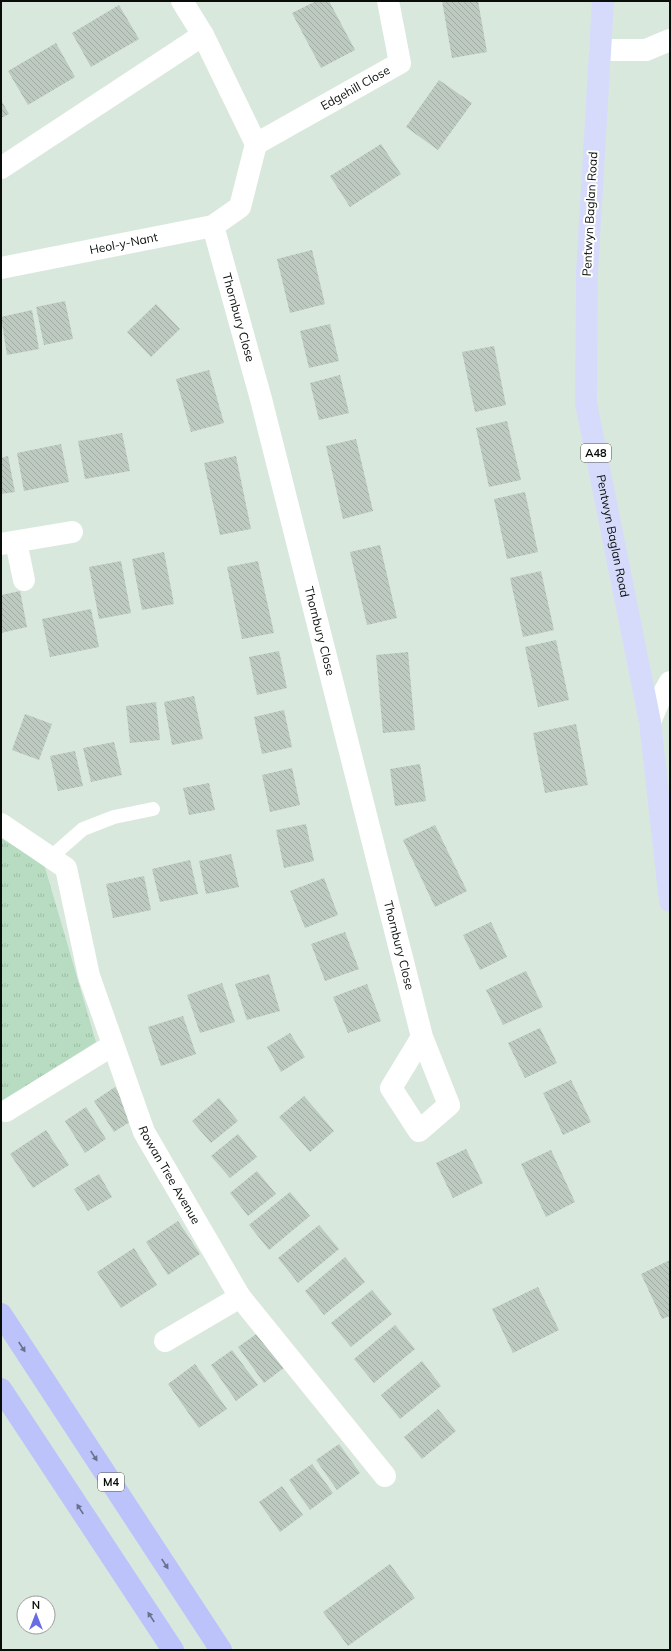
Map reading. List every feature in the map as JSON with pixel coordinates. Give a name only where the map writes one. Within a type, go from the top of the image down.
[{"type":"highway","name":"M4","points":[[1,1314],[221,1650]]},
{"type":"highway","points":[[1,1389],[173,1650]]},
{"type":"main road","name":"Pentwyn Baglan Road","points":[[602,1],[587,272],[586,403],[650,722],[670,901]]},
{"type":"street","points":[[182,1],[202,35],[256,144]]},
{"type":"street","name":"Edgehill Close","points":[[256,144],[400,63],[388,1]]},
{"type":"street","points":[[1,168],[202,35]]},
{"type":"street","points":[[600,50],[646,50],[670,40]]},
{"type":"street","name":"Heol-y-Nant","points":[[1,268],[213,226],[240,207],[256,144]]},
{"type":"street","name":"Thornbury Close","points":[[213,226],[263,407],[422,1037]]},
{"type":"street","points":[[24,580],[9,543],[72,532]]},
{"type":"street","points":[[650,722],[658,703],[670,682]]},
{"type":"street","name":"Rowan Tree Avenue","points":[[1,824],[66,868],[89,976],[144,1132],[240,1296],[385,1476]]},
{"type":"street","points":[[6,1111],[114,1045]]},
{"type":"street","points":[[165,1341],[240,1296]]},
{"type":"lane","points":[[50,857],[83,829],[114,817],[153,809]]},
{"type":"green space","points":[[1,838],[44,864],[96,1042],[1,1102]]},
{"type":"building","points":[[316,1],[329,1],[355,50],[321,68],[292,13]]},
{"type":"building","points":[[442,1],[478,1],[487,52],[452,58]]},
{"type":"building","points":[[119,5],[139,39],[91,67],[72,33]]},
{"type":"building","points":[[56,43],[75,77],[28,105],[8,71]]},
{"type":"building","points":[[439,80],[472,103],[438,150],[406,127]]},
{"type":"building","points":[[1,100],[9,114],[1,118]]},
{"type":"building","points":[[381,144],[401,174],[350,207],[330,176]]},
{"type":"building","points":[[312,250],[325,304],[290,313],[277,259]]},
{"type":"building","points":[[65,301],[73,339],[44,345],[36,307]]},
{"type":"building","points":[[156,304],[180,329],[151,357],[127,332]]},
{"type":"building","points":[[32,310],[39,349],[7,355],[1,317]]},
{"type":"building","points":[[330,324],[339,361],[309,368],[300,331]]},
{"type":"building","points":[[494,346],[506,405],[475,412],[462,352]]},
{"type":"building","points":[[209,370],[224,423],[191,432],[176,379]]},
{"type":"building","points":[[340,375],[349,413],[319,420],[310,383]]},
{"type":"building","points":[[507,421],[521,480],[489,487],[476,428]]},
{"type":"building","points":[[122,433],[130,471],[85,479],[78,441]]},
{"type":"building","points":[[356,439],[373,511],[343,519],[326,446]]},
{"type":"building","points":[[61,444],[69,482],[24,491],[17,453]]},
{"type":"building","points":[[8,456],[15,492],[1,494],[1,458]]},
{"type":"building","points":[[236,456],[251,529],[220,535],[204,463]]},
{"type":"building","points":[[525,492],[538,552],[507,559],[494,499]]},
{"type":"building","points":[[380,545],[397,618],[367,625],[350,552]]},
{"type":"building","points":[[164,552],[174,604],[142,610],[132,559]]},
{"type":"building","points":[[121,561],[131,613],[99,619],[89,567]]},
{"type":"building","points":[[258,561],[274,633],[242,639],[227,567]]},
{"type":"building","points":[[541,571],[554,630],[523,637],[510,578]]},
{"type":"building","points":[[20,591],[27,627],[1,633],[1,595]]},
{"type":"building","points":[[91,609],[99,647],[50,657],[42,619]]},
{"type":"building","points":[[556,640],[569,700],[538,707],[525,647]]},
{"type":"building","points":[[279,651],[287,688],[257,695],[249,657]]},
{"type":"building","points":[[408,652],[415,730],[383,733],[376,655]]},
{"type":"building","points":[[194,696],[203,739],[172,745],[164,702]]},
{"type":"building","points":[[156,702],[160,740],[130,743],[126,706]]},
{"type":"building","points":[[284,710],[292,747],[262,754],[254,717]]},
{"type":"building","points":[[25,714],[52,724],[39,760],[12,750]]},
{"type":"building","points":[[576,724],[588,785],[545,793],[533,733]]},
{"type":"building","points":[[114,742],[122,775],[91,782],[83,748]]},
{"type":"building","points":[[75,751],[83,786],[58,791],[50,756]]},
{"type":"building","points":[[420,764],[426,801],[395,806],[390,769]]},
{"type":"building","points":[[292,768],[300,805],[270,812],[262,775]]},
{"type":"building","points":[[209,783],[215,810],[189,815],[183,788]]},
{"type":"building","points":[[306,824],[314,861],[284,868],[276,830]]},
{"type":"building","points":[[435,825],[467,891],[435,907],[403,840]]},
{"type":"building","points":[[231,854],[239,887],[206,894],[199,861]]},
{"type":"building","points":[[190,860],[198,894],[160,902],[152,869]]},
{"type":"building","points":[[144,876],[151,910],[113,918],[106,884]]},
{"type":"building","points":[[324,878],[338,915],[305,928],[290,891]]},
{"type":"building","points":[[491,922],[507,957],[480,970],[463,935]]},
{"type":"building","points":[[345,932],[359,969],[325,981],[311,944]]},
{"type":"building","points":[[526,971],[543,1007],[503,1025],[486,990]]},
{"type":"building","points":[[269,974],[280,1011],[247,1020],[235,984]]},
{"type":"building","points":[[222,983],[235,1022],[200,1033],[187,995]]},
{"type":"building","points":[[367,984],[381,1021],[348,1033],[333,997]]},
{"type":"building","points":[[183,1016],[196,1054],[161,1066],[148,1027]]},
{"type":"building","points":[[540,1028],[557,1063],[525,1078],[508,1043]]},
{"type":"building","points":[[290,1033],[305,1057],[281,1072],[267,1047]]},
{"type":"building","points":[[571,1080],[591,1122],[563,1135],[543,1093]]},
{"type":"building","points":[[115,1087],[136,1118],[114,1132],[94,1101]]},
{"type":"building","points":[[304,1096],[334,1131],[310,1152],[279,1117]]},
{"type":"building","points":[[219,1098],[238,1121],[211,1143],[192,1121]]},
{"type":"building","points":[[86,1107],[106,1139],[85,1153],[65,1121]]},
{"type":"building","points":[[46,1130],[69,1165],[33,1188],[10,1154]]},
{"type":"building","points":[[238,1134],[257,1157],[230,1178],[211,1156]]},
{"type":"building","points":[[466,1149],[483,1183],[453,1198],[436,1163]]},
{"type":"building","points":[[551,1150],[575,1202],[546,1217],[521,1164]]},
{"type":"building","points":[[257,1171],[276,1194],[248,1216],[230,1193]]},
{"type":"building","points":[[99,1174],[112,1197],[88,1211],[74,1189]]},
{"type":"building","points":[[290,1192],[310,1216],[269,1250],[249,1225]]},
{"type":"building","points":[[178,1221],[200,1254],[168,1275],[146,1242]]},
{"type":"building","points":[[319,1225],[339,1249],[298,1283],[278,1258]]},
{"type":"building","points":[[134,1248],[157,1285],[121,1308],[97,1272]]},
{"type":"building","points":[[345,1257],[365,1282],[324,1315],[305,1291]]},
{"type":"building","points":[[670,1260],[670,1316],[662,1319],[641,1274]]},
{"type":"building","points":[[538,1287],[559,1330],[513,1353],[492,1309]]},
{"type":"building","points":[[372,1290],[392,1314],[351,1347],[331,1323]]},
{"type":"building","points":[[395,1325],[415,1349],[374,1383],[354,1359]]},
{"type":"building","points":[[259,1332],[285,1367],[264,1383],[238,1347]]},
{"type":"building","points":[[232,1350],[258,1385],[236,1401],[211,1365]]},
{"type":"building","points":[[422,1361],[441,1386],[400,1419],[381,1395]]},
{"type":"building","points":[[195,1364],[227,1409],[199,1428],[168,1384]]},
{"type":"building","points":[[438,1409],[456,1431],[422,1459],[404,1437]]},
{"type":"building","points":[[339,1444],[360,1473],[337,1490],[316,1460]]},
{"type":"building","points":[[312,1464],[333,1493],[310,1510],[289,1480]]},
{"type":"building","points":[[282,1486],[303,1515],[280,1532],[259,1502]]},
{"type":"building","points":[[390,1564],[415,1598],[348,1646],[323,1612]]}]
